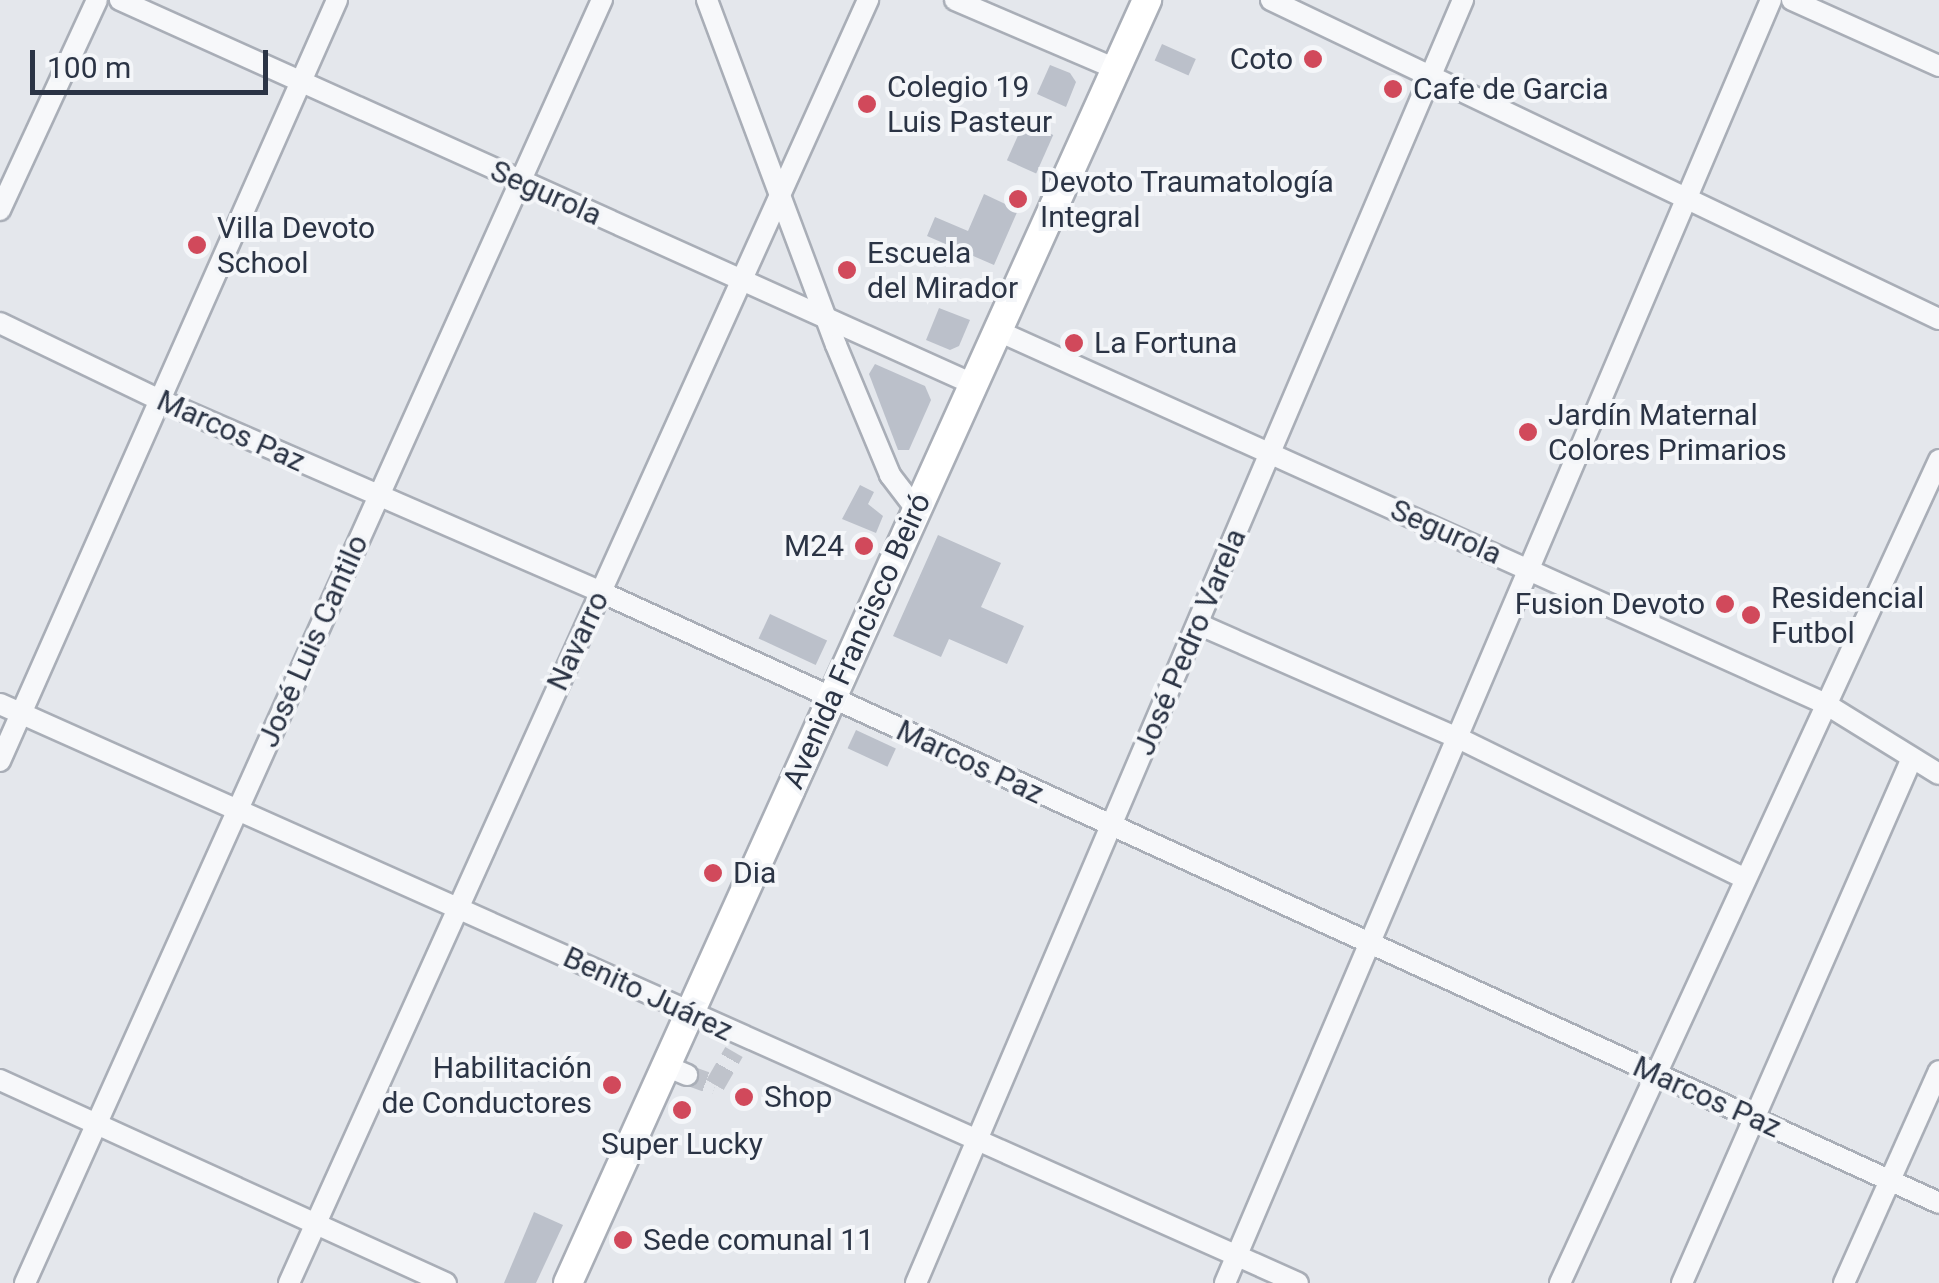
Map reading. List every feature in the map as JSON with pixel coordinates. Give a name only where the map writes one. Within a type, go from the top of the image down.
[{"type":"main road","name":"Avenida Francisco Beiró","points":[[568,1283],[676,1070],[689,1014],[1146,0]]},
{"type":"street","points":[[0,210],[96,0]]},
{"type":"street","name":"Segurola","points":[[120,0],[973,384]]},
{"type":"street","points":[[0,762],[337,0]]},
{"type":"street","name":"José Luis Cantilo","points":[[26,1283],[602,0]]},
{"type":"street","points":[[707,0],[847,372],[890,476],[916,509]]},
{"type":"street","name":"Navarro","points":[[289,1283],[868,0]]},
{"type":"street","points":[[956,0],[1116,70]]},
{"type":"street","points":[[1271,0],[1939,319]]},
{"type":"street","name":"José Pedro Varela","points":[[916,1283],[980,1142],[1268,452],[1463,0]]},
{"type":"street","points":[[1225,1283],[1771,0]]},
{"type":"street","points":[[1792,0],[1939,66]]},
{"type":"street","name":"Marcos Paz","points":[[0,323],[162,401],[600,592],[1939,1203]]},
{"type":"street","name":"Segurola","points":[[998,331],[1824,703],[1939,774]]},
{"type":"street","points":[[847,372],[858,352],[878,342]]},
{"type":"street","points":[[1560,1283],[1939,460]]},
{"type":"street","points":[[1198,624],[1456,737],[1744,878]]},
{"type":"street","name":"Benito Juárez","points":[[0,704],[240,807],[689,1014],[737,1044],[980,1142],[1298,1283]]},
{"type":"street","points":[[1682,1283],[1912,758]]},
{"type":"street","points":[[1844,1283],[1939,1071]]},
{"type":"street","points":[[0,1080],[446,1283]]},
{"type":"building","points":[[1162,44],[1196,59],[1188,75],[1155,60]]},
{"type":"building","points":[[1050,65],[1070,73],[1076,82],[1066,107],[1037,94]]},
{"type":"building","points":[[1024,122],[1053,135],[1036,173],[1007,160]]},
{"type":"building","points":[[984,194],[1018,210],[994,265],[927,236],[935,217],[968,231]]},
{"type":"building","points":[[939,308],[970,320],[959,346],[950,350],[926,340]]},
{"type":"building","points":[[875,364],[925,386],[931,400],[909,450],[898,450],[869,374]]},
{"type":"building","points":[[860,485],[874,492],[868,504],[883,516],[876,533],[842,519]]},
{"type":"building","points":[[938,535],[1001,563],[981,607],[1024,626],[1007,664],[949,639],[941,657],[893,636]]},
{"type":"building","points":[[770,614],[827,641],[816,665],[759,638]]},
{"type":"building","points":[[856,730],[896,749],[887,767],[848,748]]},
{"type":"building","points":[[534,1212],[563,1225],[536,1283],[504,1283]]},
{"type":"tunnel","points":[[687,1075],[715,1085],[734,1052]]},
{"type":"place","name":"Coto","points":[[1313,59]]},
{"type":"place","name":"Cafe de Garcia","points":[[1393,89]]},
{"type":"place","name":"Colegio 19 Luis Pasteur","points":[[867,104]]},
{"type":"place","name":"Devoto Traumatología Integral","points":[[1018,199]]},
{"type":"place","name":"Villa Devoto School","points":[[197,245]]},
{"type":"place","name":"Escuela del Mirador","points":[[847,270]]},
{"type":"place","name":"La Fortuna","points":[[1074,343]]},
{"type":"place","name":"Jardín Maternal Colores Primarios","points":[[1528,432]]},
{"type":"place","name":"M24","points":[[864,546]]},
{"type":"place","name":"Fusion Devoto","points":[[1725,604]]},
{"type":"place","name":"Residencial Futbol","points":[[1751,615]]},
{"type":"place","name":"Dia","points":[[713,873]]},
{"type":"place","name":"Habilitación de Conductores","points":[[612,1085]]},
{"type":"place","name":"Shop","points":[[744,1097]]},
{"type":"place","name":"Super Lucky","points":[[682,1110]]},
{"type":"place","name":"Sede comunal 11","points":[[623,1240]]}]
